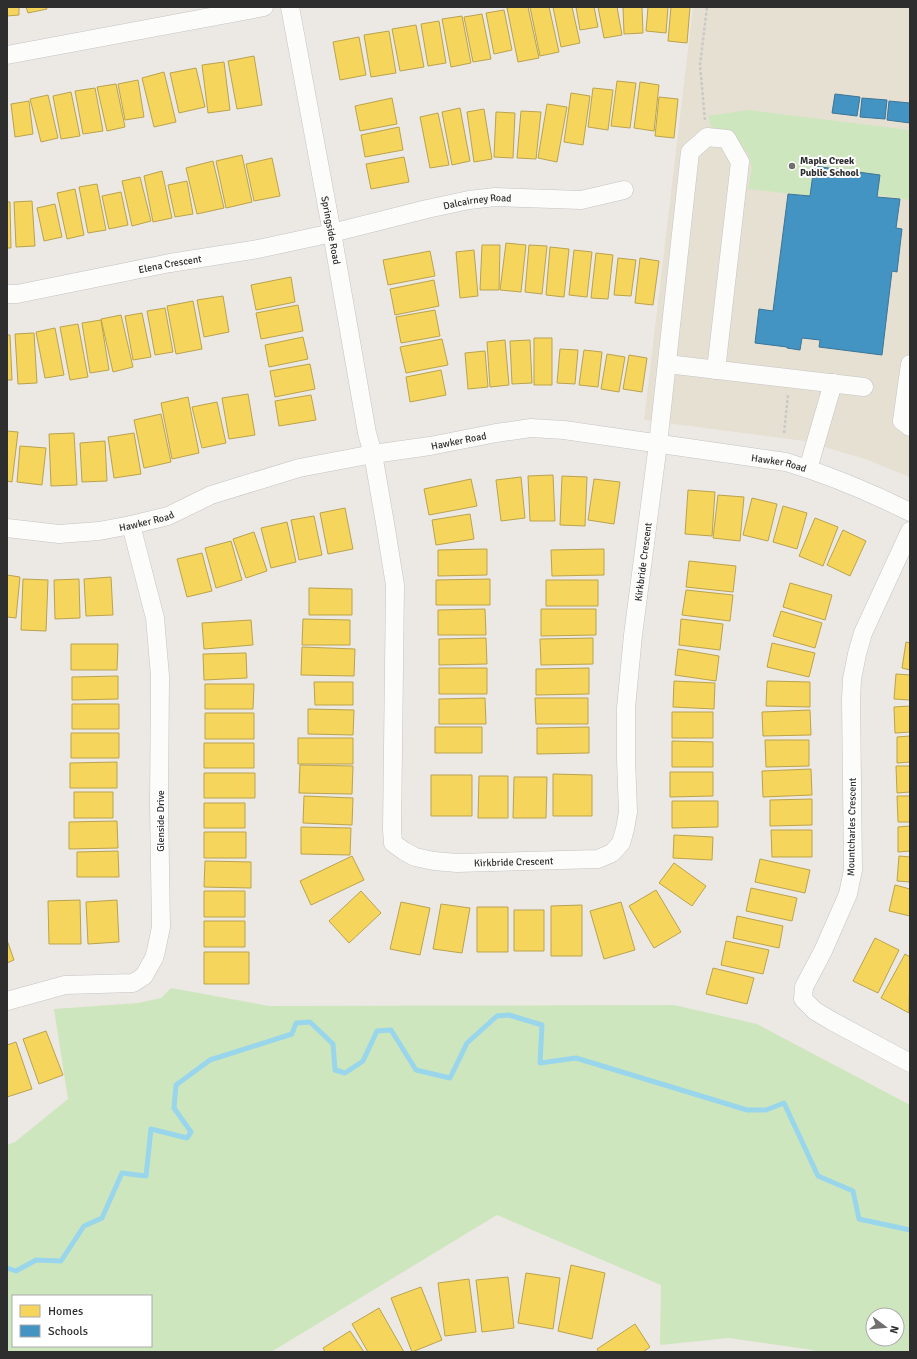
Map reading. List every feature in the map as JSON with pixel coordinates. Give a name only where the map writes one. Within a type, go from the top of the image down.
[{"type":"street","points":[[7,55],[264,7]]},
{"type":"street","name":"Springside Road","points":[[290,7],[367,433],[373,454]]},
{"type":"street","points":[[658,444],[690,152],[707,137],[727,139],[740,162],[716,370]]},
{"type":"street","name":"Dalcairney Road","points":[[332,233],[468,200],[502,197],[581,200],[624,190]]},
{"type":"street","name":"Elena Crescent","points":[[7,294],[17,294],[170,263],[258,248],[332,233]]},
{"type":"street","points":[[667,364],[864,387]]},
{"type":"street","points":[[910,364],[902,421],[910,427]]},
{"type":"street","points":[[808,469],[833,383]]},
{"type":"street","name":"Hawker Road","points":[[7,528],[59,534],[99,531],[132,525],[168,516],[211,495],[299,468],[373,454],[430,446],[496,432],[531,428],[564,430],[786,462],[847,483],[910,512]]},
{"type":"street","name":"Kirkbride Crescent","points":[[373,454],[395,585],[392,830],[394,843],[415,857],[434,861],[457,863],[577,860],[598,859],[612,853],[621,843],[625,829],[628,812],[626,708],[633,635],[658,444]]},
{"type":"street","name":"Glenside Drive","points":[[7,1001],[65,986],[134,983],[144,976],[154,958],[156,951],[161,927],[159,805],[160,676],[155,618],[132,525]]},
{"type":"street","name":"Mountcharles Crescent","points":[[910,532],[863,633],[857,654],[852,678],[851,699],[853,870],[848,894],[823,951],[804,987],[803,999],[815,1011],[832,1022],[910,1063]]},
{"type":"path","points":[[707,7],[700,65],[704,119],[707,137]]},
{"type":"path","points":[[784,433],[790,378]]},
{"type":"shaded area","name":"Maple Creek Public School","points":[[693,7],[910,7],[910,477],[865,459],[804,441],[644,420]]},
{"type":"green space","points":[[748,110],[910,130],[910,200],[863,193],[862,202],[748,189],[752,167],[748,154],[738,142],[712,130],[708,116]]},
{"type":"green space","points":[[171,988],[269,1006],[674,1005],[757,1024],[910,1105],[910,1352],[816,1352],[812,1350],[729,1338],[660,1345],[661,1285],[497,1215],[271,1352],[7,1352],[7,1145],[15,1142],[68,1099],[54,1009],[138,1003],[161,998]]},
{"type":"building: Homes","points":[[7,7],[19,7],[19,15],[7,16]]},
{"type":"building: Homes","points":[[26,7],[46,7],[47,9],[28,13]]},
{"type":"building: Homes","points":[[528,7],[539,58],[518,62],[507,8]]},
{"type":"building: Homes","points":[[530,7],[549,7],[559,52],[540,56]]},
{"type":"building: Homes","points":[[553,7],[572,7],[580,43],[561,47]]},
{"type":"building: Homes","points":[[576,7],[594,7],[598,27],[580,30]]},
{"type":"building: Homes","points":[[598,7],[617,7],[622,35],[604,38]]},
{"type":"building: Homes","points":[[623,7],[642,7],[643,33],[624,34]]},
{"type":"building: Homes","points":[[648,7],[668,7],[666,33],[646,31]]},
{"type":"building: Homes","points":[[671,7],[690,7],[687,43],[668,41]]},
{"type":"building: Homes","points":[[504,10],[512,50],[494,54],[486,13]]},
{"type":"building: Homes","points":[[482,14],[491,59],[473,62],[464,17]]},
{"type":"building: Homes","points":[[462,16],[471,63],[451,67],[442,19]]},
{"type":"building: Homes","points":[[439,21],[446,63],[428,66],[421,24]]},
{"type":"building: Homes","points":[[416,25],[424,67],[400,71],[392,29]]},
{"type":"building: Homes","points":[[389,31],[396,73],[371,77],[364,35]]},
{"type":"building: Homes","points":[[359,37],[366,75],[340,80],[333,42]]},
{"type":"building: Homes","points":[[254,56],[262,105],[237,109],[228,61]]},
{"type":"building: Homes","points":[[224,62],[230,110],[208,113],[202,65]]},
{"type":"building: Homes","points":[[196,68],[205,107],[179,113],[170,73]]},
{"type":"building: Homes","points":[[164,72],[176,122],[154,127],[142,78]]},
{"type":"building: Homes","points":[[138,80],[144,117],[125,120],[118,84]]},
{"type":"building: Homes","points":[[617,81],[636,83],[630,128],[611,126]]},
{"type":"building: Homes","points":[[640,82],[659,85],[654,131],[634,128]]},
{"type":"building: Homes","points":[[116,84],[125,127],[107,131],[97,87]]},
{"type":"building: Homes","points":[[95,88],[103,131],[83,134],[75,91]]},
{"type":"building: Homes","points":[[593,88],[613,90],[608,130],[588,127]]},
{"type":"building: Homes","points":[[71,92],[80,136],[61,139],[53,96]]},
{"type":"building: Homes","points":[[571,93],[590,96],[583,145],[564,142]]},
{"type":"building: Homes","points":[[48,95],[58,138],[41,142],[30,99]]},
{"type":"building: Homes","points":[[659,97],[678,99],[674,138],[655,136]]},
{"type":"building: Homes","points":[[392,98],[397,124],[360,131],[355,106]]},
{"type":"building: Homes","points":[[29,101],[33,134],[15,137],[11,104]]},
{"type":"building: Homes","points":[[547,104],[567,107],[557,162],[538,158]]},
{"type":"building: Homes","points":[[460,108],[470,161],[452,165],[442,112]]},
{"type":"building: Homes","points":[[484,109],[492,159],[474,162],[467,112]]},
{"type":"building: Homes","points":[[521,111],[541,112],[536,159],[517,158]]},
{"type":"building: Homes","points":[[496,112],[515,113],[513,158],[494,157]]},
{"type":"building: Homes","points":[[438,113],[449,165],[430,168],[420,117]]},
{"type":"building: Homes","points":[[399,127],[403,150],[365,157],[361,135]]},
{"type":"building: Homes","points":[[242,155],[252,202],[226,208],[216,161]]},
{"type":"building: Homes","points":[[404,157],[409,182],[371,189],[366,164]]},
{"type":"building: Homes","points":[[272,158],[280,196],[254,201],[246,164]]},
{"type":"building: Homes","points":[[213,161],[224,208],[197,214],[186,168]]},
{"type":"building: Homes","points":[[162,171],[172,218],[153,222],[144,176]]},
{"type":"building: Homes","points":[[140,177],[151,221],[132,226],[122,181]]},
{"type":"building: Homes","points":[[187,181],[193,214],[175,217],[168,185]]},
{"type":"building: Homes","points":[[97,184],[106,230],[88,233],[79,187]]},
{"type":"building: Homes","points":[[75,189],[84,235],[67,239],[57,193]]},
{"type":"building: Homes","points":[[121,192],[128,225],[109,229],[102,196]]},
{"type":"building: Homes","points":[[32,201],[35,246],[16,247],[14,202]]},
{"type":"building: Homes","points":[[7,202],[10,202],[11,248],[7,248]]},
{"type":"building: Homes","points":[[55,204],[62,237],[44,241],[37,208]]},
{"type":"building: Homes","points":[[506,243],[526,245],[521,292],[500,290]]},
{"type":"building: Homes","points":[[482,245],[500,245],[499,290],[480,290]]},
{"type":"building: Homes","points":[[529,245],[547,246],[542,294],[525,292]]},
{"type":"building: Homes","points":[[550,247],[569,249],[564,297],[546,295]]},
{"type":"building: Homes","points":[[474,250],[478,296],[460,298],[456,252]]},
{"type":"building: Homes","points":[[574,250],[592,252],[587,297],[569,295]]},
{"type":"building: Homes","points":[[430,251],[435,276],[388,285],[383,260]]},
{"type":"building: Homes","points":[[596,253],[613,255],[608,299],[591,298]]},
{"type":"building: Homes","points":[[618,258],[636,260],[631,296],[614,295]]},
{"type":"building: Homes","points":[[640,258],[659,261],[653,305],[635,303]]},
{"type":"building: Homes","points":[[291,277],[295,302],[256,310],[251,285]]},
{"type":"building: Homes","points":[[434,280],[439,306],[395,315],[390,289]]},
{"type":"building: Homes","points":[[223,296],[229,332],[204,337],[197,300]]},
{"type":"building: Homes","points":[[193,301],[202,349],[176,354],[167,306]]},
{"type":"building: Homes","points":[[298,305],[303,331],[261,339],[256,313]]},
{"type":"building: Homes","points":[[165,308],[173,352],[155,355],[147,311]]},
{"type":"building: Homes","points":[[435,310],[440,336],[401,343],[396,317]]},
{"type":"building: Homes","points":[[142,313],[151,357],[133,360],[125,316]]},
{"type":"building: Homes","points":[[121,315],[133,367],[113,372],[101,319]]},
{"type":"building: Homes","points":[[101,320],[109,370],[90,373],[82,323]]},
{"type":"building: Homes","points":[[78,324],[88,377],[70,380],[60,327]]},
{"type":"building: Homes","points":[[55,328],[64,375],[45,378],[36,332]]},
{"type":"building: Homes","points":[[34,333],[37,383],[18,384],[15,334]]},
{"type":"building: Homes","points":[[7,335],[10,335],[12,380],[7,380]]},
{"type":"building: Homes","points":[[303,337],[308,359],[269,367],[265,345]]},
{"type":"building: Homes","points":[[534,338],[552,338],[552,385],[534,385]]},
{"type":"building: Homes","points":[[442,339],[448,365],[406,373],[400,347]]},
{"type":"building: Homes","points":[[505,340],[509,385],[490,387],[487,342]]},
{"type":"building: Homes","points":[[530,340],[532,383],[512,384],[510,341]]},
{"type":"building: Homes","points":[[560,349],[578,350],[575,384],[557,383]]},
{"type":"building: Homes","points":[[584,350],[602,352],[598,387],[579,385]]},
{"type":"building: Homes","points":[[485,351],[488,387],[468,389],[465,353]]},
{"type":"building: Homes","points":[[607,354],[625,357],[619,392],[601,389]]},
{"type":"building: Homes","points":[[629,355],[647,358],[642,392],[623,389]]},
{"type":"building: Homes","points":[[310,364],[315,389],[275,397],[270,371]]},
{"type":"building: Homes","points":[[441,370],[446,395],[410,402],[406,377]]},
{"type":"building: Homes","points":[[248,394],[255,435],[229,439],[222,398]]},
{"type":"building: Homes","points":[[311,395],[316,420],[279,426],[275,401]]},
{"type":"building: Homes","points":[[188,397],[199,453],[172,459],[161,403]]},
{"type":"building: Homes","points":[[217,402],[226,443],[202,448],[192,407]]},
{"type":"building: Homes","points":[[161,414],[171,462],[144,468],[134,420]]},
{"type":"building: Homes","points":[[7,431],[18,432],[12,482],[7,481]]},
{"type":"building: Homes","points":[[74,433],[77,485],[51,486],[49,434]]},
{"type":"building: Homes","points":[[134,433],[141,474],[114,478],[108,437]]},
{"type":"building: Homes","points":[[105,441],[107,481],[82,482],[80,443]]},
{"type":"building: Homes","points":[[20,446],[46,448],[42,485],[17,482]]},
{"type":"building: Homes","points":[[553,475],[555,521],[530,521],[528,476]]},
{"type":"building: Homes","points":[[562,476],[587,477],[585,526],[560,525]]},
{"type":"building: Homes","points":[[521,477],[525,518],[501,521],[496,480]]},
{"type":"building: Homes","points":[[471,479],[477,506],[429,515],[424,489]]},
{"type":"building: Homes","points":[[594,479],[620,482],[614,524],[588,520]]},
{"type":"building: Homes","points":[[688,490],[715,492],[712,536],[685,534]]},
{"type":"building: Homes","points":[[718,495],[744,497],[740,541],[713,538]]},
{"type":"building: Homes","points":[[752,498],[777,504],[768,541],[743,535]]},
{"type":"building: Homes","points":[[783,506],[807,513],[797,549],[773,542]]},
{"type":"building: Homes","points":[[345,508],[353,549],[328,554],[320,513]]},
{"type":"building: Homes","points":[[470,514],[474,539],[436,545],[432,520]]},
{"type":"building: Homes","points":[[314,516],[322,555],[299,560],[291,520]]},
{"type":"building: Homes","points":[[815,518],[838,527],[823,566],[799,556]]},
{"type":"building: Homes","points":[[287,522],[296,562],[271,568],[261,528]]},
{"type":"building: Homes","points":[[843,530],[866,541],[850,576],[827,565]]},
{"type":"building: Homes","points":[[254,532],[267,571],[246,578],[233,539]]},
{"type":"building: Homes","points":[[231,541],[242,580],[216,588],[205,548]]},
{"type":"building: Homes","points":[[487,549],[487,575],[438,576],[438,550]]},
{"type":"building: Homes","points":[[604,549],[604,575],[552,576],[551,550]]},
{"type":"building: Homes","points":[[202,553],[212,591],[187,597],[177,559]]},
{"type":"building: Homes","points":[[689,561],[736,566],[733,592],[686,587]]},
{"type":"building: Homes","points":[[7,575],[20,577],[16,618],[7,617]]},
{"type":"building: Homes","points":[[111,577],[113,615],[86,616],[84,579]]},
{"type":"building: Homes","points":[[23,579],[48,580],[46,631],[21,630]]},
{"type":"building: Homes","points":[[79,579],[80,618],[55,619],[54,580]]},
{"type":"building: Homes","points":[[490,579],[490,605],[436,605],[436,580]]},
{"type":"building: Homes","points":[[546,580],[598,580],[598,606],[546,606]]},
{"type":"building: Homes","points":[[790,583],[832,595],[825,620],[783,607]]},
{"type":"building: Homes","points":[[309,588],[352,589],[352,615],[309,615]]},
{"type":"building: Homes","points":[[686,590],[733,595],[730,621],[682,615]]},
{"type":"building: Homes","points":[[485,609],[486,635],[438,635],[438,610]]},
{"type":"building: Homes","points":[[541,609],[596,609],[596,635],[541,636]]},
{"type":"building: Homes","points":[[781,611],[822,623],[815,648],[773,636]]},
{"type":"building: Homes","points":[[303,619],[350,620],[350,645],[302,645]]},
{"type":"building: Homes","points":[[681,619],[723,624],[720,650],[679,645]]},
{"type":"building: Homes","points":[[251,620],[253,645],[204,649],[202,623]]},
{"type":"building: Homes","points":[[486,638],[487,664],[439,665],[439,639]]},
{"type":"building: Homes","points":[[593,638],[593,664],[541,665],[540,639]]},
{"type":"building: Homes","points":[[906,642],[910,643],[910,670],[902,668]]},
{"type":"building: Homes","points":[[772,643],[815,653],[809,677],[767,667]]},
{"type":"building: Homes","points":[[71,644],[118,644],[117,670],[71,670]]},
{"type":"building: Homes","points":[[302,647],[355,649],[354,676],[301,675]]},
{"type":"building: Homes","points":[[678,649],[719,656],[716,681],[675,675]]},
{"type":"building: Homes","points":[[246,653],[247,678],[204,680],[203,654]]},
{"type":"building: Homes","points":[[439,668],[487,668],[487,694],[439,694]]},
{"type":"building: Homes","points":[[589,668],[589,694],[536,695],[536,669]]},
{"type":"building: Homes","points":[[896,674],[910,675],[910,700],[894,699]]},
{"type":"building: Homes","points":[[118,676],[118,699],[72,700],[72,677]]},
{"type":"building: Homes","points":[[674,681],[715,683],[714,709],[673,707]]},
{"type":"building: Homes","points":[[767,681],[810,682],[810,707],[766,706]]},
{"type":"building: Homes","points":[[314,682],[353,682],[353,705],[315,705]]},
{"type":"building: Homes","points":[[205,684],[254,684],[253,709],[205,709]]},
{"type":"building: Homes","points":[[485,698],[486,724],[439,724],[439,699]]},
{"type":"building: Homes","points":[[535,698],[588,698],[588,724],[536,724]]},
{"type":"building: Homes","points":[[72,704],[119,704],[119,729],[72,729]]},
{"type":"building: Homes","points":[[910,706],[910,732],[895,733],[894,707]]},
{"type":"building: Homes","points":[[308,709],[354,710],[353,735],[308,734]]},
{"type":"building: Homes","points":[[810,710],[811,735],[763,736],[762,712]]},
{"type":"building: Homes","points":[[672,712],[713,712],[713,738],[672,738]]},
{"type":"building: Homes","points":[[205,713],[254,713],[254,739],[205,739]]},
{"type":"building: Homes","points":[[435,727],[482,727],[482,753],[435,753]]},
{"type":"building: Homes","points":[[589,727],[589,753],[537,754],[537,728]]},
{"type":"building: Homes","points":[[71,733],[119,733],[119,758],[71,758]]},
{"type":"building: Homes","points":[[910,736],[910,762],[897,763],[897,737]]},
{"type":"building: Homes","points":[[298,738],[353,738],[353,764],[298,764]]},
{"type":"building: Homes","points":[[765,740],[809,740],[809,766],[766,767]]},
{"type":"building: Homes","points":[[672,741],[713,742],[713,767],[672,767]]},
{"type":"building: Homes","points":[[204,743],[254,743],[254,768],[204,768]]},
{"type":"building: Homes","points":[[117,762],[117,788],[70,788],[70,763]]},
{"type":"building: Homes","points":[[300,765],[353,766],[352,794],[299,793]]},
{"type":"building: Homes","points":[[896,766],[910,766],[910,792],[897,793]]},
{"type":"building: Homes","points":[[811,769],[812,795],[763,797],[762,771]]},
{"type":"building: Homes","points":[[670,772],[713,772],[713,796],[670,797]]},
{"type":"building: Homes","points":[[204,773],[255,773],[255,798],[204,798]]},
{"type":"building: Homes","points":[[553,774],[592,775],[592,816],[553,816]]},
{"type":"building: Homes","points":[[431,775],[472,775],[472,816],[431,816]]},
{"type":"building: Homes","points":[[479,776],[508,776],[508,818],[478,818]]},
{"type":"building: Homes","points":[[514,777],[547,777],[546,818],[513,818]]},
{"type":"building: Homes","points":[[74,792],[113,792],[113,818],[74,818]]},
{"type":"building: Homes","points":[[304,796],[353,798],[352,825],[303,823]]},
{"type":"building: Homes","points":[[897,796],[910,796],[910,822],[898,822]]},
{"type":"building: Homes","points":[[812,799],[812,825],[770,826],[770,800]]},
{"type":"building: Homes","points":[[672,801],[718,801],[718,827],[672,828]]},
{"type":"building: Homes","points":[[204,803],[245,803],[245,828],[204,828]]},
{"type":"building: Homes","points":[[117,821],[118,848],[69,849],[69,822]]},
{"type":"building: Homes","points":[[910,826],[910,851],[898,852],[898,827]]},
{"type":"building: Homes","points":[[301,827],[351,828],[350,855],[301,854]]},
{"type":"building: Homes","points":[[771,830],[812,830],[812,857],[772,857]]},
{"type":"building: Homes","points":[[204,832],[246,832],[246,858],[204,858]]},
{"type":"building: Homes","points":[[674,835],[713,837],[712,860],[673,858]]},
{"type":"building: Homes","points":[[118,851],[119,877],[77,877],[77,852]]},
{"type":"building: Homes","points":[[352,856],[364,880],[311,905],[300,881]]},
{"type":"building: Homes","points":[[899,856],[910,857],[910,882],[897,881]]},
{"type":"building: Homes","points":[[760,859],[810,870],[805,893],[755,882]]},
{"type":"building: Homes","points":[[205,861],[251,862],[251,888],[204,887]]},
{"type":"building: Homes","points":[[674,863],[706,886],[692,906],[659,883]]},
{"type":"building: Homes","points":[[895,885],[910,889],[910,916],[889,911]]},
{"type":"building: Homes","points":[[751,888],[797,898],[792,921],[746,911]]},
{"type":"building: Homes","points":[[656,890],[681,932],[654,948],[629,906]]},
{"type":"building: Homes","points":[[204,891],[245,891],[245,917],[204,917]]},
{"type":"building: Homes","points":[[361,891],[381,913],[349,943],[329,921]]},
{"type":"building: Homes","points":[[80,900],[81,944],[49,944],[48,901]]},
{"type":"building: Homes","points":[[117,900],[119,942],[88,944],[86,902]]},
{"type":"building: Homes","points":[[401,902],[430,908],[420,955],[390,949]]},
{"type":"building: Homes","points":[[621,902],[635,950],[604,959],[590,911]]},
{"type":"building: Homes","points":[[441,904],[470,908],[462,953],[433,949]]},
{"type":"building: Homes","points":[[582,905],[582,956],[551,956],[551,906]]},
{"type":"building: Homes","points":[[477,907],[508,907],[508,952],[477,952]]},
{"type":"building: Homes","points":[[514,910],[544,910],[544,951],[514,951]]},
{"type":"building: Homes","points":[[737,916],[783,926],[779,948],[733,938]]},
{"type":"building: Homes","points":[[204,921],[245,921],[245,947],[204,947]]},
{"type":"building: Homes","points":[[875,938],[899,950],[878,993],[853,981]]},
{"type":"building: Homes","points":[[7,940],[14,960],[7,963]]},
{"type":"building: Homes","points":[[726,941],[769,950],[763,974],[721,965]]},
{"type":"building: Homes","points":[[204,952],[249,952],[249,984],[204,984]]},
{"type":"building: Homes","points":[[905,954],[910,957],[909,1013],[881,998]]},
{"type":"building: Homes","points":[[713,968],[754,978],[747,1004],[706,994]]},
{"type":"building: Homes","points":[[46,1031],[63,1075],[39,1084],[23,1039]]},
{"type":"building: Homes","points":[[16,1042],[32,1089],[7,1097],[7,1045]]},
{"type":"building: Homes","points":[[571,1265],[605,1273],[592,1339],[558,1331]]},
{"type":"building: Homes","points":[[526,1273],[560,1278],[553,1329],[518,1323]]},
{"type":"building: Homes","points":[[508,1277],[514,1328],[482,1332],[476,1280]]},
{"type":"building: Homes","points":[[469,1279],[476,1332],[445,1336],[438,1283]]},
{"type":"building: Homes","points":[[421,1287],[442,1340],[412,1352],[391,1298]]},
{"type":"building: Homes","points":[[379,1308],[404,1352],[368,1352],[352,1324]]},
{"type":"building: Homes","points":[[635,1324],[650,1347],[643,1352],[599,1352],[597,1349]]},
{"type":"building: Homes","points":[[350,1331],[364,1352],[325,1352],[323,1348]]},
{"type":"building: Schools","points":[[835,94],[860,97],[857,116],[832,113]]},
{"type":"building: Schools","points":[[862,98],[887,100],[885,119],[860,117]]},
{"type":"building: Schools","points":[[889,101],[910,103],[910,123],[887,120]]},
{"type":"building: Schools","points":[[814,166],[880,175],[877,197],[900,199],[896,228],[902,229],[897,272],[892,271],[882,355],[819,347],[820,340],[802,338],[800,350],[755,343],[759,309],[773,311],[788,194],[810,196]]},
{"type":"waterway","points":[[7,1268],[16,1271],[36,1260],[61,1261],[84,1226],[102,1218],[122,1173],[146,1176],[151,1129],[187,1138],[191,1132],[174,1108],[176,1085],[210,1060],[292,1034],[296,1023],[310,1022],[333,1044],[335,1070],[345,1073],[363,1061],[377,1031],[391,1030],[416,1070],[450,1078],[467,1043],[497,1016],[509,1015],[542,1025],[540,1063],[576,1058],[747,1110],[766,1110],[784,1103],[818,1176],[853,1191],[859,1219],[910,1230]]},
{"type":"place","name":"Maple Creek Public School","points":[[792,166]]}]
